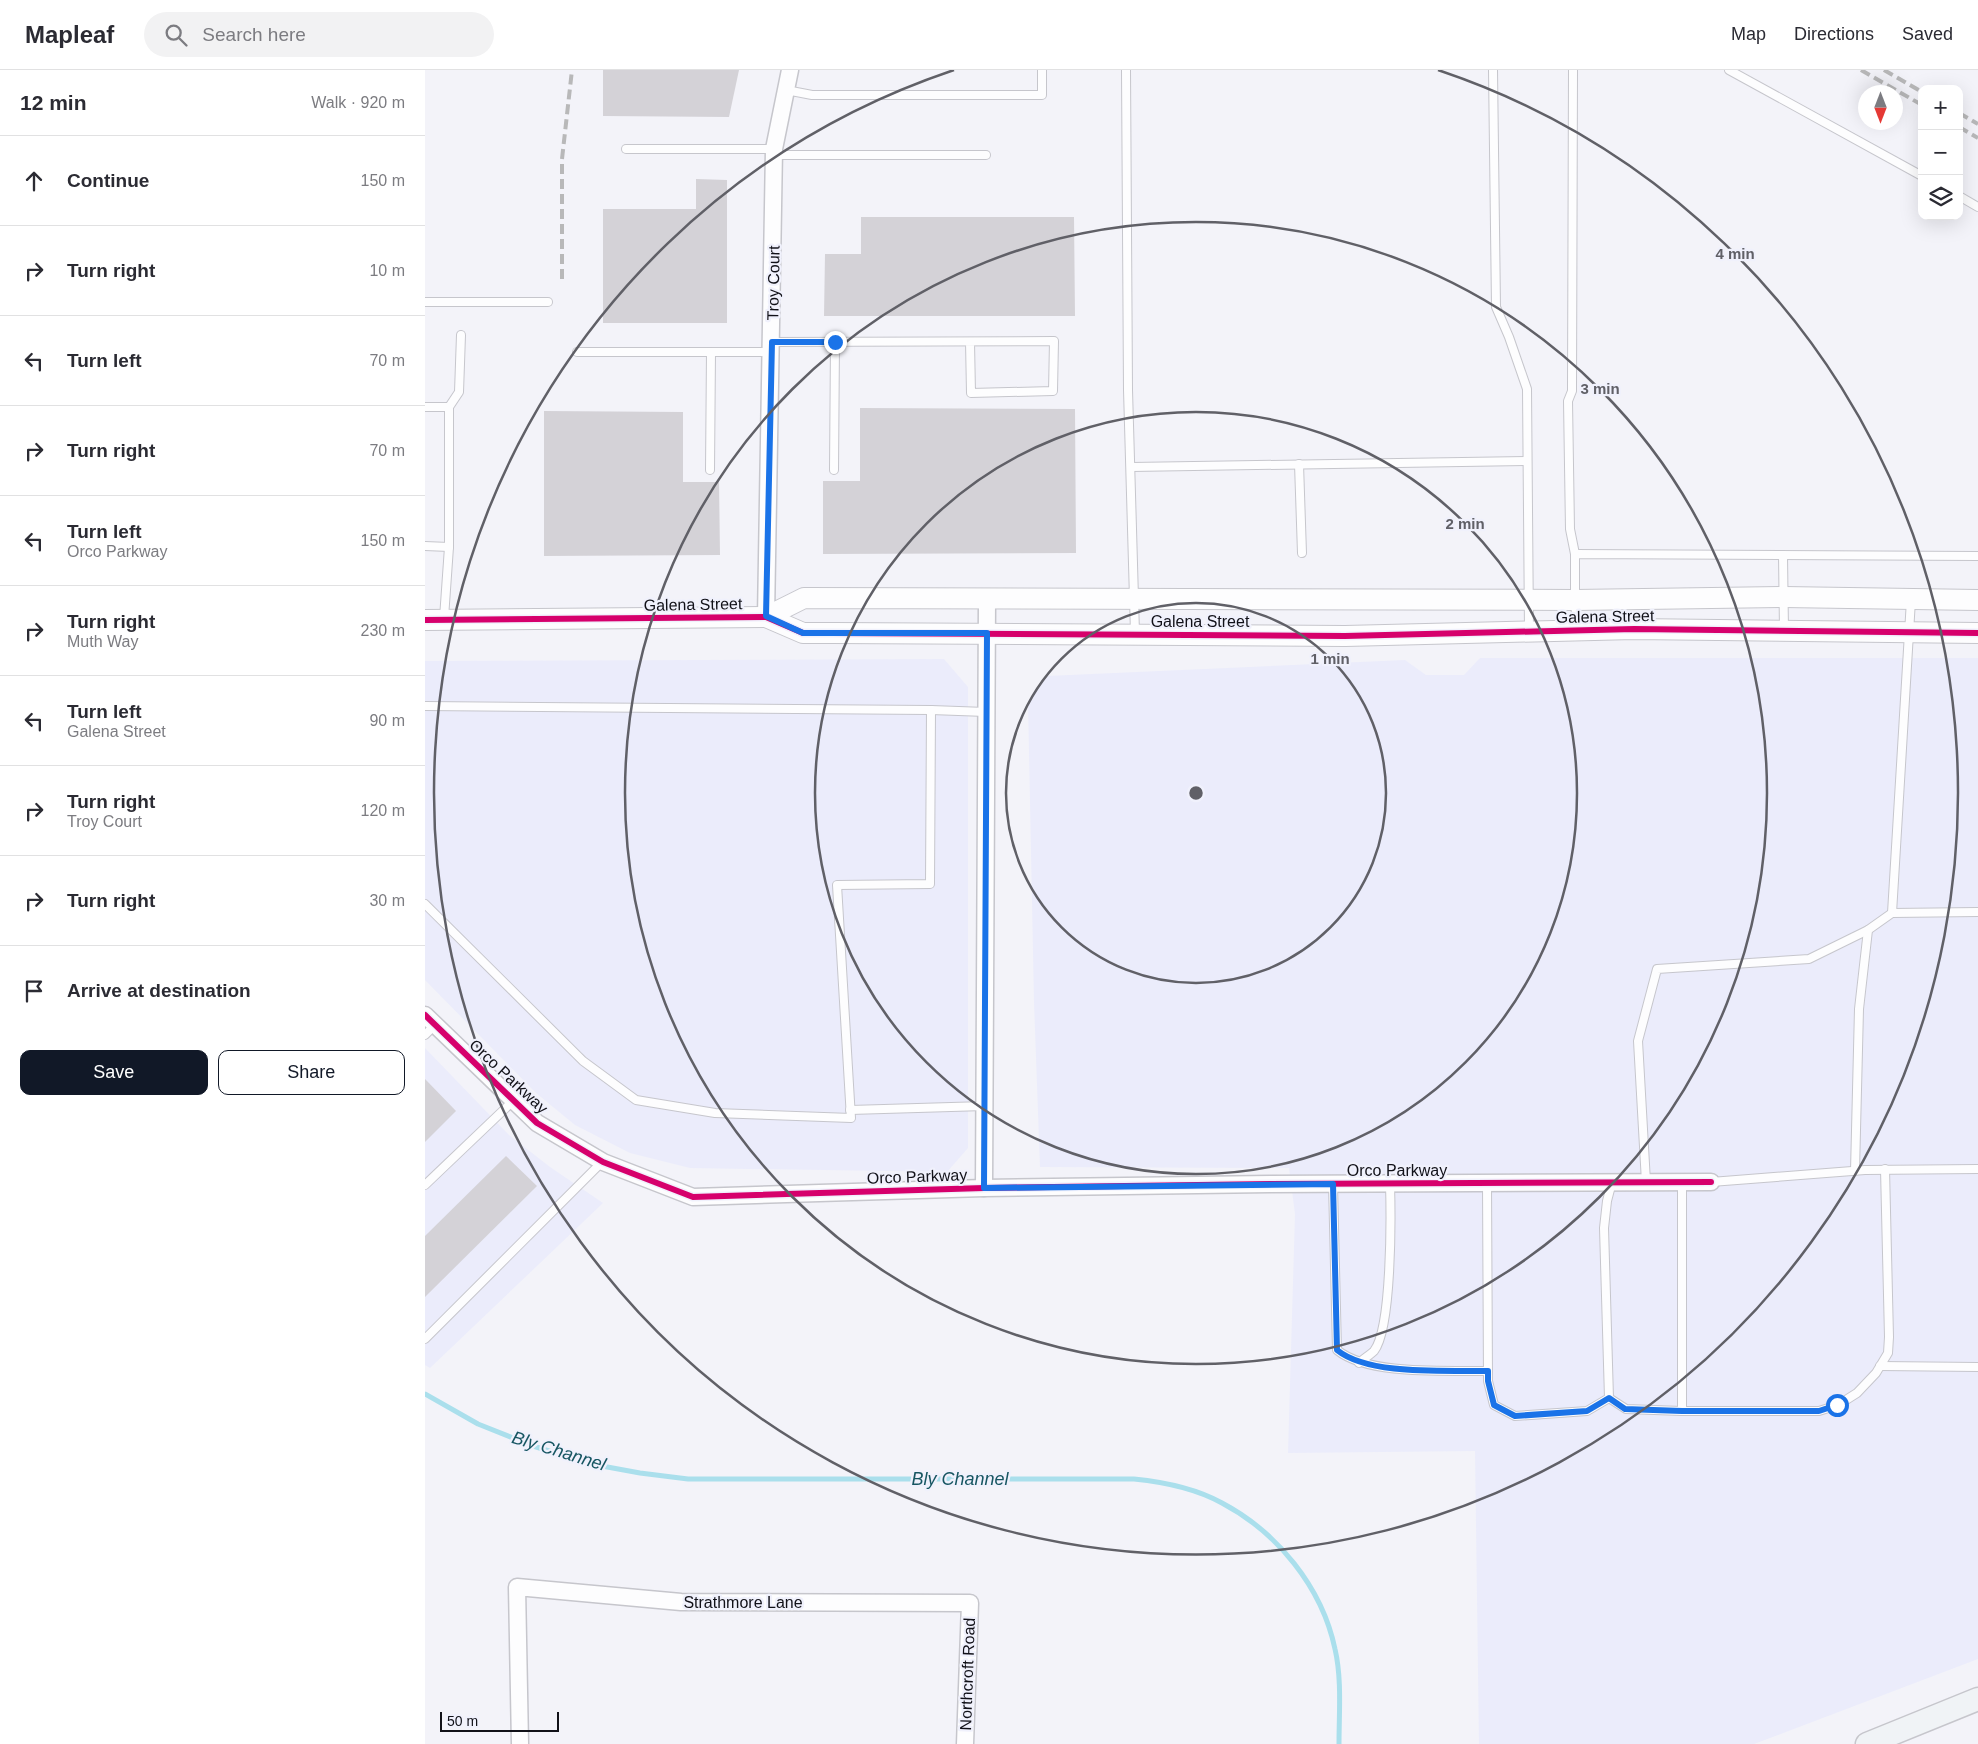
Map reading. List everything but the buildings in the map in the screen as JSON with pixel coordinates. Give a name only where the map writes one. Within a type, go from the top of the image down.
[{"type":"main road","points":[[1867,1744],[1978,1699]]},
{"type":"street","name":"Troy Court","points":[[766,616],[774,152],[789,70]]},
{"type":"street","name":"Galena Street","points":[[434,620],[766,616],[804,598],[987,600],[1575,600],[1784,597],[1978,600]]},
{"type":"street","points":[[984,1188],[987,600]]},
{"type":"street","name":"Galena Street","points":[[766,616],[803,633],[1345,636],[1634,629],[1978,633]]},
{"type":"street","name":"Orco Parkway","points":[[428,1025],[537,1123],[603,1162],[693,1197],[984,1188],[1711,1182]]},
{"type":"street","name":"Strathmore Lane","points":[[520,1744],[517,1588],[681,1602],[970,1603]]},
{"type":"street","name":"Northcroft Road","points":[[965,1744],[970,1603]]},
{"type":"lane","points":[[786,90],[812,95],[1042,95],[1042,70]]},
{"type":"lane","points":[[1125,70],[1128,390],[1135,634]]},
{"type":"lane","points":[[1493,70],[1496,307],[1509,337],[1527,390],[1529,631]]},
{"type":"lane","points":[[1573,70],[1572,391],[1568,401],[1570,529],[1575,554],[1575,600],[1578,630]]},
{"type":"lane","points":[[1729,70],[1920,175]]},
{"type":"lane","points":[[626,149],[986,155]]},
{"type":"lane","points":[[1963,198],[1978,207]]},
{"type":"lane","points":[[425,302],[548,302]]},
{"type":"lane","points":[[434,620],[449,547],[449,407],[459,392],[461,334]]},
{"type":"lane","points":[[577,352],[711,352],[835,342],[1055,341],[1053,390],[971,393],[970,342]]},
{"type":"lane","points":[[834,470],[835,342]]},
{"type":"lane","points":[[710,470],[711,352]]},
{"type":"lane","points":[[425,407],[449,407]]},
{"type":"lane","points":[[1131,467],[1527,461]]},
{"type":"lane","points":[[1299,464],[1302,553]]},
{"type":"lane","points":[[425,546],[449,547]]},
{"type":"lane","points":[[1575,554],[1978,556]]},
{"type":"lane","points":[[1783,555],[1784,631]]},
{"type":"lane","points":[[1892,913],[1911,600]]},
{"type":"lane","points":[[425,706],[987,712]]},
{"type":"lane","points":[[425,904],[583,1061],[636,1100],[715,1113],[851,1118],[837,885],[929,884],[931,710]]},
{"type":"lane","points":[[1645,1182],[1638,1041],[1657,969],[1809,959],[1868,930],[1892,913],[1978,912]]},
{"type":"lane","points":[[1855,1170],[1859,1009],[1868,930]]},
{"type":"lane","points":[[425,1185],[513,1101]]},
{"type":"lane","points":[[850,1110],[985,1106]]},
{"type":"lane","points":[[425,1339],[603,1162]]},
{"type":"lane","points":[[1711,1182],[1855,1170],[1978,1169]]},
{"type":"lane","points":[[1609,1398],[1625,1409],[1819,1411],[1837,1405],[1857,1393],[1876,1373],[1888,1353],[1885,1170]]},
{"type":"lane","points":[[1609,1398],[1603,1228],[1612,1182]]},
{"type":"lane","points":[[1682,1182],[1682,1411]]},
{"type":"lane","points":[[1487,1183],[1488,1381],[1494,1405],[1515,1416],[1587,1411],[1609,1398]]},
{"type":"lane","points":[[1333,1184],[1337,1350],[1345,1357],[1359,1363],[1398,1368],[1488,1371]]},
{"type":"lane","points":[[1359,1363],[1374,1350],[1382,1330],[1391,1239],[1390,1184]]},
{"type":"lane","points":[[1880,1366],[1978,1367]]},
{"type":"shaded area","points":[[1480,658],[1978,658],[1978,1659],[1754,1744],[1479,1744],[1475,1451],[1288,1453],[1295,1214],[1289,1168],[1040,1167],[1034,1002],[1028,701],[1047,676],[1405,660],[1426,675],[1464,675]]},
{"type":"shaded area","points":[[944,659],[968,687],[968,1148],[947,1172],[690,1168],[630,1153],[575,1125],[536,1093],[425,980],[425,661]]},
{"type":"shaded area","points":[[425,1048],[509,1135],[550,1167],[603,1203],[430,1368],[425,1365]]},
{"type":"waterway","name":"Bly Channel","points":[[425,1394],[478,1424],[533,1446],[591,1464],[640,1473],[688,1479],[1134,1479],[1168,1484],[1201,1493],[1222,1503],[1261,1529],[1294,1564],[1320,1604],[1329,1626],[1339,1672],[1339,1744]]},
{"type":"railway","points":[[562,279],[562,159],[572,70]]},
{"type":"railway","points":[[1861,70],[1918,103]]},
{"type":"railway","points":[[1884,70],[1918,90]]},
{"type":"railway","points":[[1963,115],[1978,124]]},
{"type":"railway","points":[[1963,129],[1978,138]]},
{"type":"cycle path","points":[[425,620],[766,617],[803,633],[1345,636],[1634,629],[1978,633]]},
{"type":"cycle path","points":[[425,1015],[537,1123],[603,1162],[693,1197],[984,1188],[1270,1184],[1711,1182]]},
{"type":"route","points":[[835,342],[772,342],[766,616],[803,633],[987,633],[984,1188],[1333,1184],[1337,1350],[1345,1357],[1359,1363],[1398,1368],[1488,1371],[1488,1381],[1494,1405],[1515,1416],[1587,1411],[1609,1398],[1625,1409],[1682,1411],[1819,1411],[1837,1405]]}]
